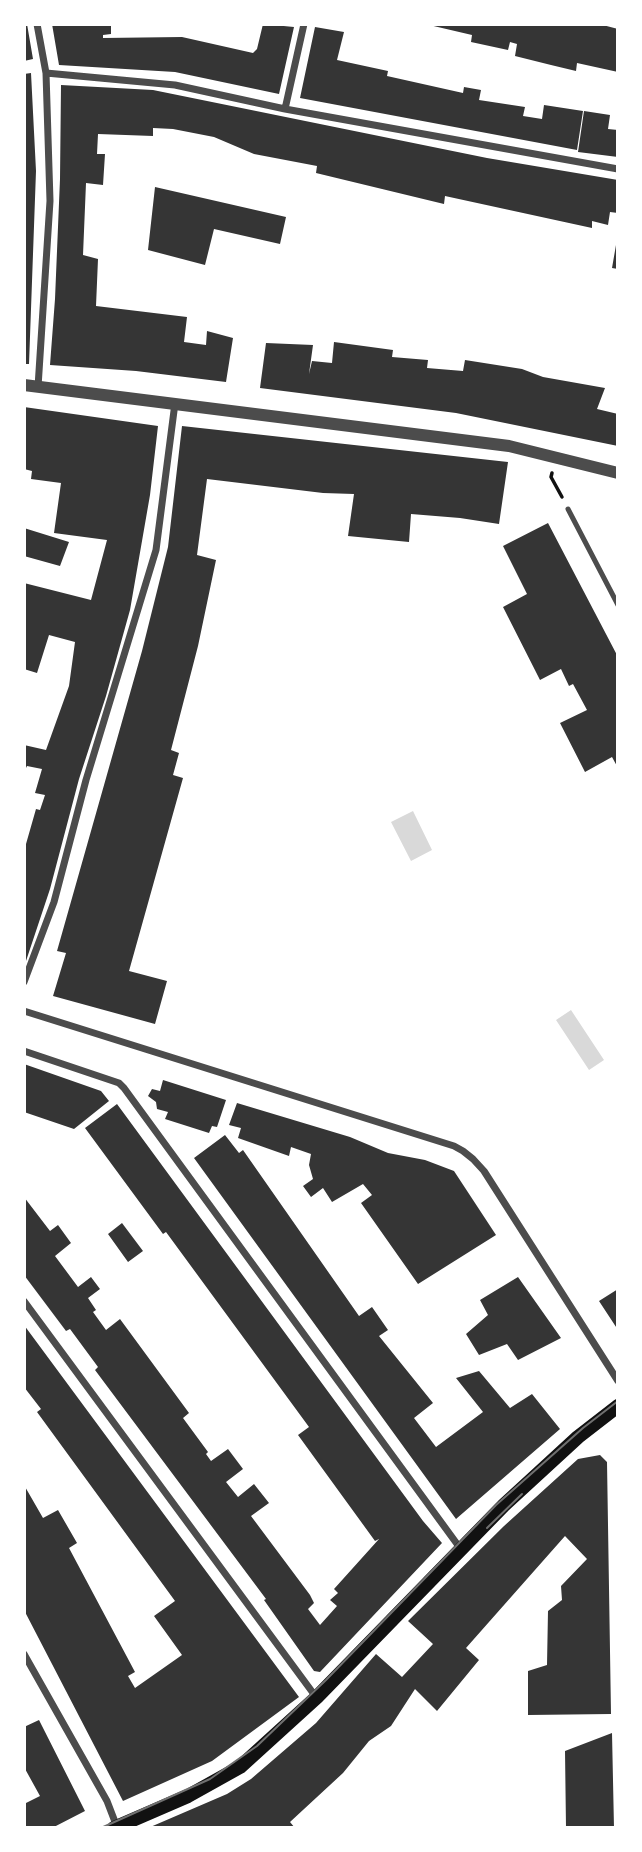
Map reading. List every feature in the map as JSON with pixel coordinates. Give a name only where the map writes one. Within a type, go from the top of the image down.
[{"type":"main road","points":[[116,1827],[188,1796],[240,1768],[317,1697],[460,1548],[569,1446],[618,1406]]},
{"type":"street","points":[[37,24],[46,73],[50,201],[38,387]]},
{"type":"street","points":[[285,109],[304,24]]},
{"type":"street","points":[[46,73],[175,85],[285,109],[618,169]]},
{"type":"street","points":[[24,385],[509,446],[618,473]]},
{"type":"street","points":[[24,982],[54,902],[86,780],[156,550],[175,404]]},
{"type":"street","points":[[24,1011],[463,1151],[474,1158],[484,1171],[618,1381]]},
{"type":"street","points":[[24,1051],[119,1083],[124,1088],[460,1548]]},
{"type":"street","points":[[24,1301],[317,1697]]},
{"type":"street","points":[[24,1654],[107,1801],[116,1827]]},
{"type":"lane","points":[[568,509],[618,605]]},
{"type":"path","points":[[555,458],[551,477],[568,509]]},
{"type":"shaded area","points":[[413,811],[432,850],[411,861],[391,822]]},
{"type":"shaded area","points":[[571,1010],[604,1060],[589,1070],[556,1020]]},
{"type":"building","points":[[24,24],[27,24],[33,59],[24,61]]},
{"type":"building","points":[[52,24],[111,24],[111,34],[103,35],[103,38],[182,37],[253,53],[257,49],[263,24],[294,27],[279,94],[175,72],[59,65]]},
{"type":"building","points":[[425,24],[599,24],[618,29],[618,72],[577,63],[576,71],[551,65],[515,56],[517,44],[510,42],[508,50],[471,42],[472,35]]},
{"type":"building","points":[[315,27],[344,32],[337,60],[388,71],[387,76],[463,93],[464,87],[481,90],[479,100],[525,107],[523,116],[542,119],[544,105],[583,111],[577,150],[300,98]]},
{"type":"building","points":[[31,73],[36,171],[29,364],[24,364],[24,74]]},
{"type":"building","points":[[61,85],[153,90],[487,158],[618,180],[618,213],[610,212],[608,225],[592,221],[592,228],[445,196],[444,204],[316,173],[317,166],[254,154],[214,137],[173,129],[153,128],[153,136],[98,134],[97,154],[105,154],[103,185],[86,183],[83,255],[98,259],[96,306],[187,317],[184,342],[206,345],[207,331],[233,338],[226,382],[136,371],[50,365],[60,179]]},
{"type":"building","points":[[584,111],[610,115],[608,129],[618,130],[618,157],[578,152]]},
{"type":"building","points":[[155,187],[286,217],[280,244],[214,229],[205,265],[148,250]]},
{"type":"building","points":[[618,245],[618,269],[612,268]]},
{"type":"building","points":[[334,342],[393,350],[392,357],[428,360],[427,368],[463,371],[465,360],[522,369],[543,377],[605,388],[597,409],[618,414],[618,446],[456,413],[260,388],[266,343],[313,345],[309,374],[312,361],[332,363]]},
{"type":"building","points":[[24,407],[158,426],[150,495],[130,610],[79,779],[50,889],[25,964],[24,851],[36,809],[40,810],[45,795],[35,793],[42,769],[27,766],[24,772],[24,745],[46,750],[69,686],[75,642],[49,635],[37,673],[24,669],[24,583],[91,600],[107,540],[54,533],[61,483],[31,479],[32,471],[24,469]]},
{"type":"building","points":[[182,426],[508,462],[499,524],[411,514],[409,542],[348,536],[354,494],[323,493],[207,479],[197,555],[216,560],[198,646],[171,750],[179,753],[173,775],[183,778],[129,971],[167,981],[155,1024],[53,996],[66,953],[57,951],[142,651],[168,547]]},
{"type":"building","points":[[548,523],[618,657],[618,768],[612,757],[585,772],[560,723],[587,710],[573,684],[569,686],[561,669],[540,680],[503,607],[527,594],[503,546]]},
{"type":"building","points":[[24,528],[69,542],[60,566],[24,556]]},
{"type":"building","points":[[24,1064],[101,1091],[109,1101],[74,1129],[24,1112]]},
{"type":"building","points":[[163,1080],[226,1100],[217,1127],[212,1126],[209,1133],[165,1119],[168,1112],[157,1109],[156,1102],[148,1096],[152,1089],[160,1091]]},
{"type":"building","points":[[237,1103],[350,1137],[388,1153],[425,1160],[454,1171],[496,1235],[418,1284],[361,1203],[372,1195],[363,1184],[332,1202],[323,1188],[311,1197],[303,1186],[313,1179],[309,1165],[311,1154],[291,1147],[289,1156],[238,1138],[241,1128],[229,1125]]},
{"type":"building","points":[[117,1104],[423,1521],[442,1543],[320,1672],[314,1671],[264,1600],[266,1599],[95,1370],[98,1367],[70,1329],[66,1331],[24,1275],[24,1197],[50,1231],[58,1225],[71,1243],[55,1256],[78,1287],[91,1277],[100,1289],[88,1298],[96,1310],[93,1312],[106,1330],[120,1319],[189,1413],[183,1418],[208,1452],[206,1454],[211,1461],[228,1449],[243,1469],[226,1482],[238,1497],[254,1484],[269,1503],[251,1516],[310,1595],[314,1603],[308,1609],[320,1625],[337,1606],[330,1600],[338,1593],[334,1589],[379,1539],[375,1541],[298,1435],[309,1427],[166,1232],[163,1234],[85,1128]]},
{"type":"building","points":[[225,1135],[239,1153],[243,1150],[359,1316],[372,1307],[388,1330],[379,1336],[433,1403],[414,1418],[436,1447],[483,1412],[456,1378],[479,1371],[510,1408],[532,1394],[560,1429],[456,1519],[194,1158]]},
{"type":"building","points":[[122,1223],[143,1251],[128,1262],[108,1234]]},
{"type":"building","points":[[518,1277],[561,1338],[518,1360],[507,1344],[479,1355],[466,1334],[488,1315],[480,1300]]},
{"type":"building","points":[[618,1289],[618,1330],[599,1301]]},
{"type":"building","points":[[24,1325],[299,1697],[212,1761],[123,1801],[24,1610],[24,1485],[43,1518],[58,1510],[77,1543],[69,1548],[135,1672],[128,1676],[135,1688],[182,1655],[154,1616],[175,1601],[37,1412],[41,1409],[24,1387]]},
{"type":"building","points":[[600,1455],[607,1462],[611,1714],[528,1715],[528,1671],[547,1665],[548,1611],[562,1600],[561,1586],[587,1559],[565,1536],[466,1648],[479,1660],[437,1711],[415,1689],[391,1726],[369,1741],[343,1773],[290,1822],[295,1828],[148,1828],[227,1794],[251,1779],[316,1723],[376,1654],[402,1677],[433,1644],[408,1621],[504,1526],[578,1459]]},
{"type":"building","points":[[39,1720],[85,1811],[52,1828],[24,1828],[24,1804],[40,1796],[24,1767],[24,1727]]},
{"type":"building","points":[[612,1733],[614,1828],[566,1828],[565,1751]]},
{"type":"tram line","points":[[101,1828],[210,1779],[257,1746],[326,1680],[496,1505],[583,1428],[618,1401]]},
{"type":"tram line","points":[[487,1528],[522,1494]]}]
